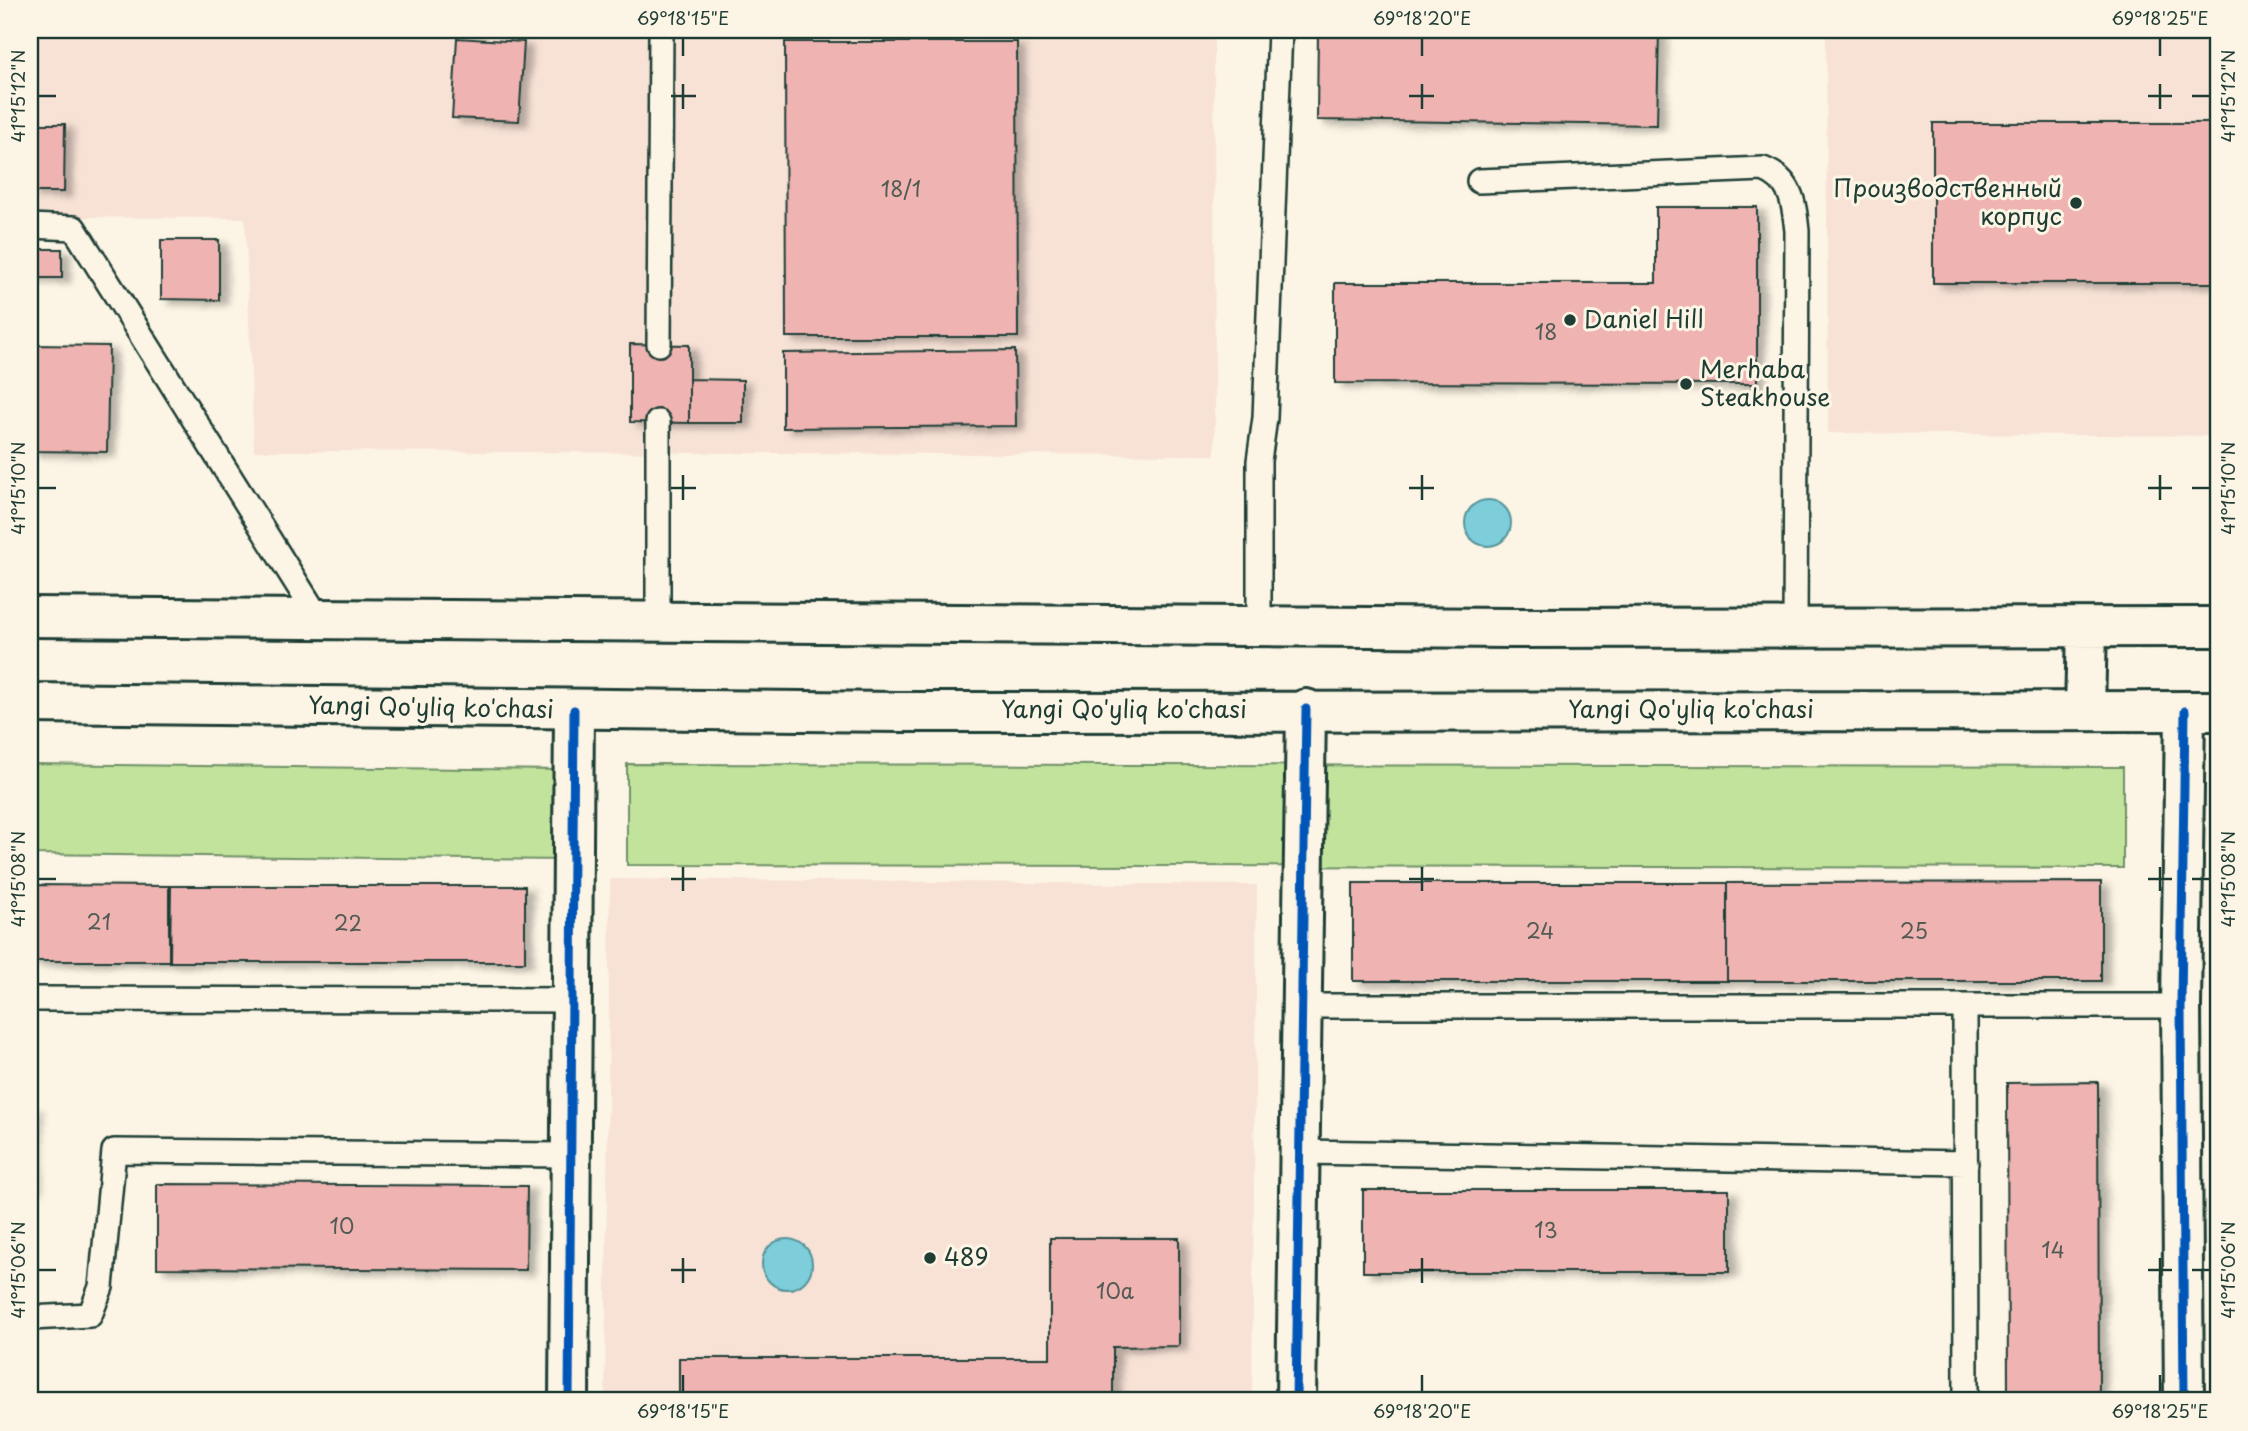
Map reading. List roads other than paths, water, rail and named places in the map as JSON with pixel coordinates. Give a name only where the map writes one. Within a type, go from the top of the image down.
[{"type":"main road","points":[[30,617],[1259,626],[2218,627]]},
{"type":"main road","points":[[2085,710],[2087,628]]},
{"type":"main road","name":"Yangi Qo'yliq ko'chasi","points":[[30,703],[574,710],[2202,711]]},
{"type":"main road","points":[[1296,1401],[1306,709]]},
{"type":"main road","points":[[569,1401],[574,710]]},
{"type":"main road","points":[[2184,1401],[2181,1006],[2202,711]]},
{"type":"lane","points":[[659,344],[661,30]]},
{"type":"lane","points":[[1259,626],[1259,461],[1265,418],[1280,30]]},
{"type":"lane","points":[[1479,181],[1763,169],[1778,175],[1793,196],[1797,231],[1795,628]]},
{"type":"lane","points":[[30,226],[74,228],[319,619]]},
{"type":"lane","points":[[658,422],[658,621]]},
{"type":"lane","points":[[30,999],[572,1000]]},
{"type":"lane","points":[[1302,1006],[2181,1006]]},
{"type":"lane","points":[[1965,1006],[1966,1401]]},
{"type":"lane","points":[[30,1318],[90,1315],[101,1287],[114,1151],[571,1155]]},
{"type":"lane","points":[[1300,1152],[1966,1163]]},
{"type":"water","points":[[1488,500],[1504,507],[1511,523],[1504,539],[1488,546],[1472,539],[1465,523],[1472,507]]},
{"type":"water","points":[[787,1239],[805,1246],[812,1264],[805,1282],[787,1289],[769,1282],[762,1264],[769,1246]]},
{"type":"place","name":"Производственный корпус","points":[[2076,203]]},
{"type":"place","name":"Daniel Hill","points":[[1570,320]]},
{"type":"place","name":"Merhaba Steakhouse","points":[[1686,384]]},
{"type":"place","name":"489","points":[[930,1258]]}]
